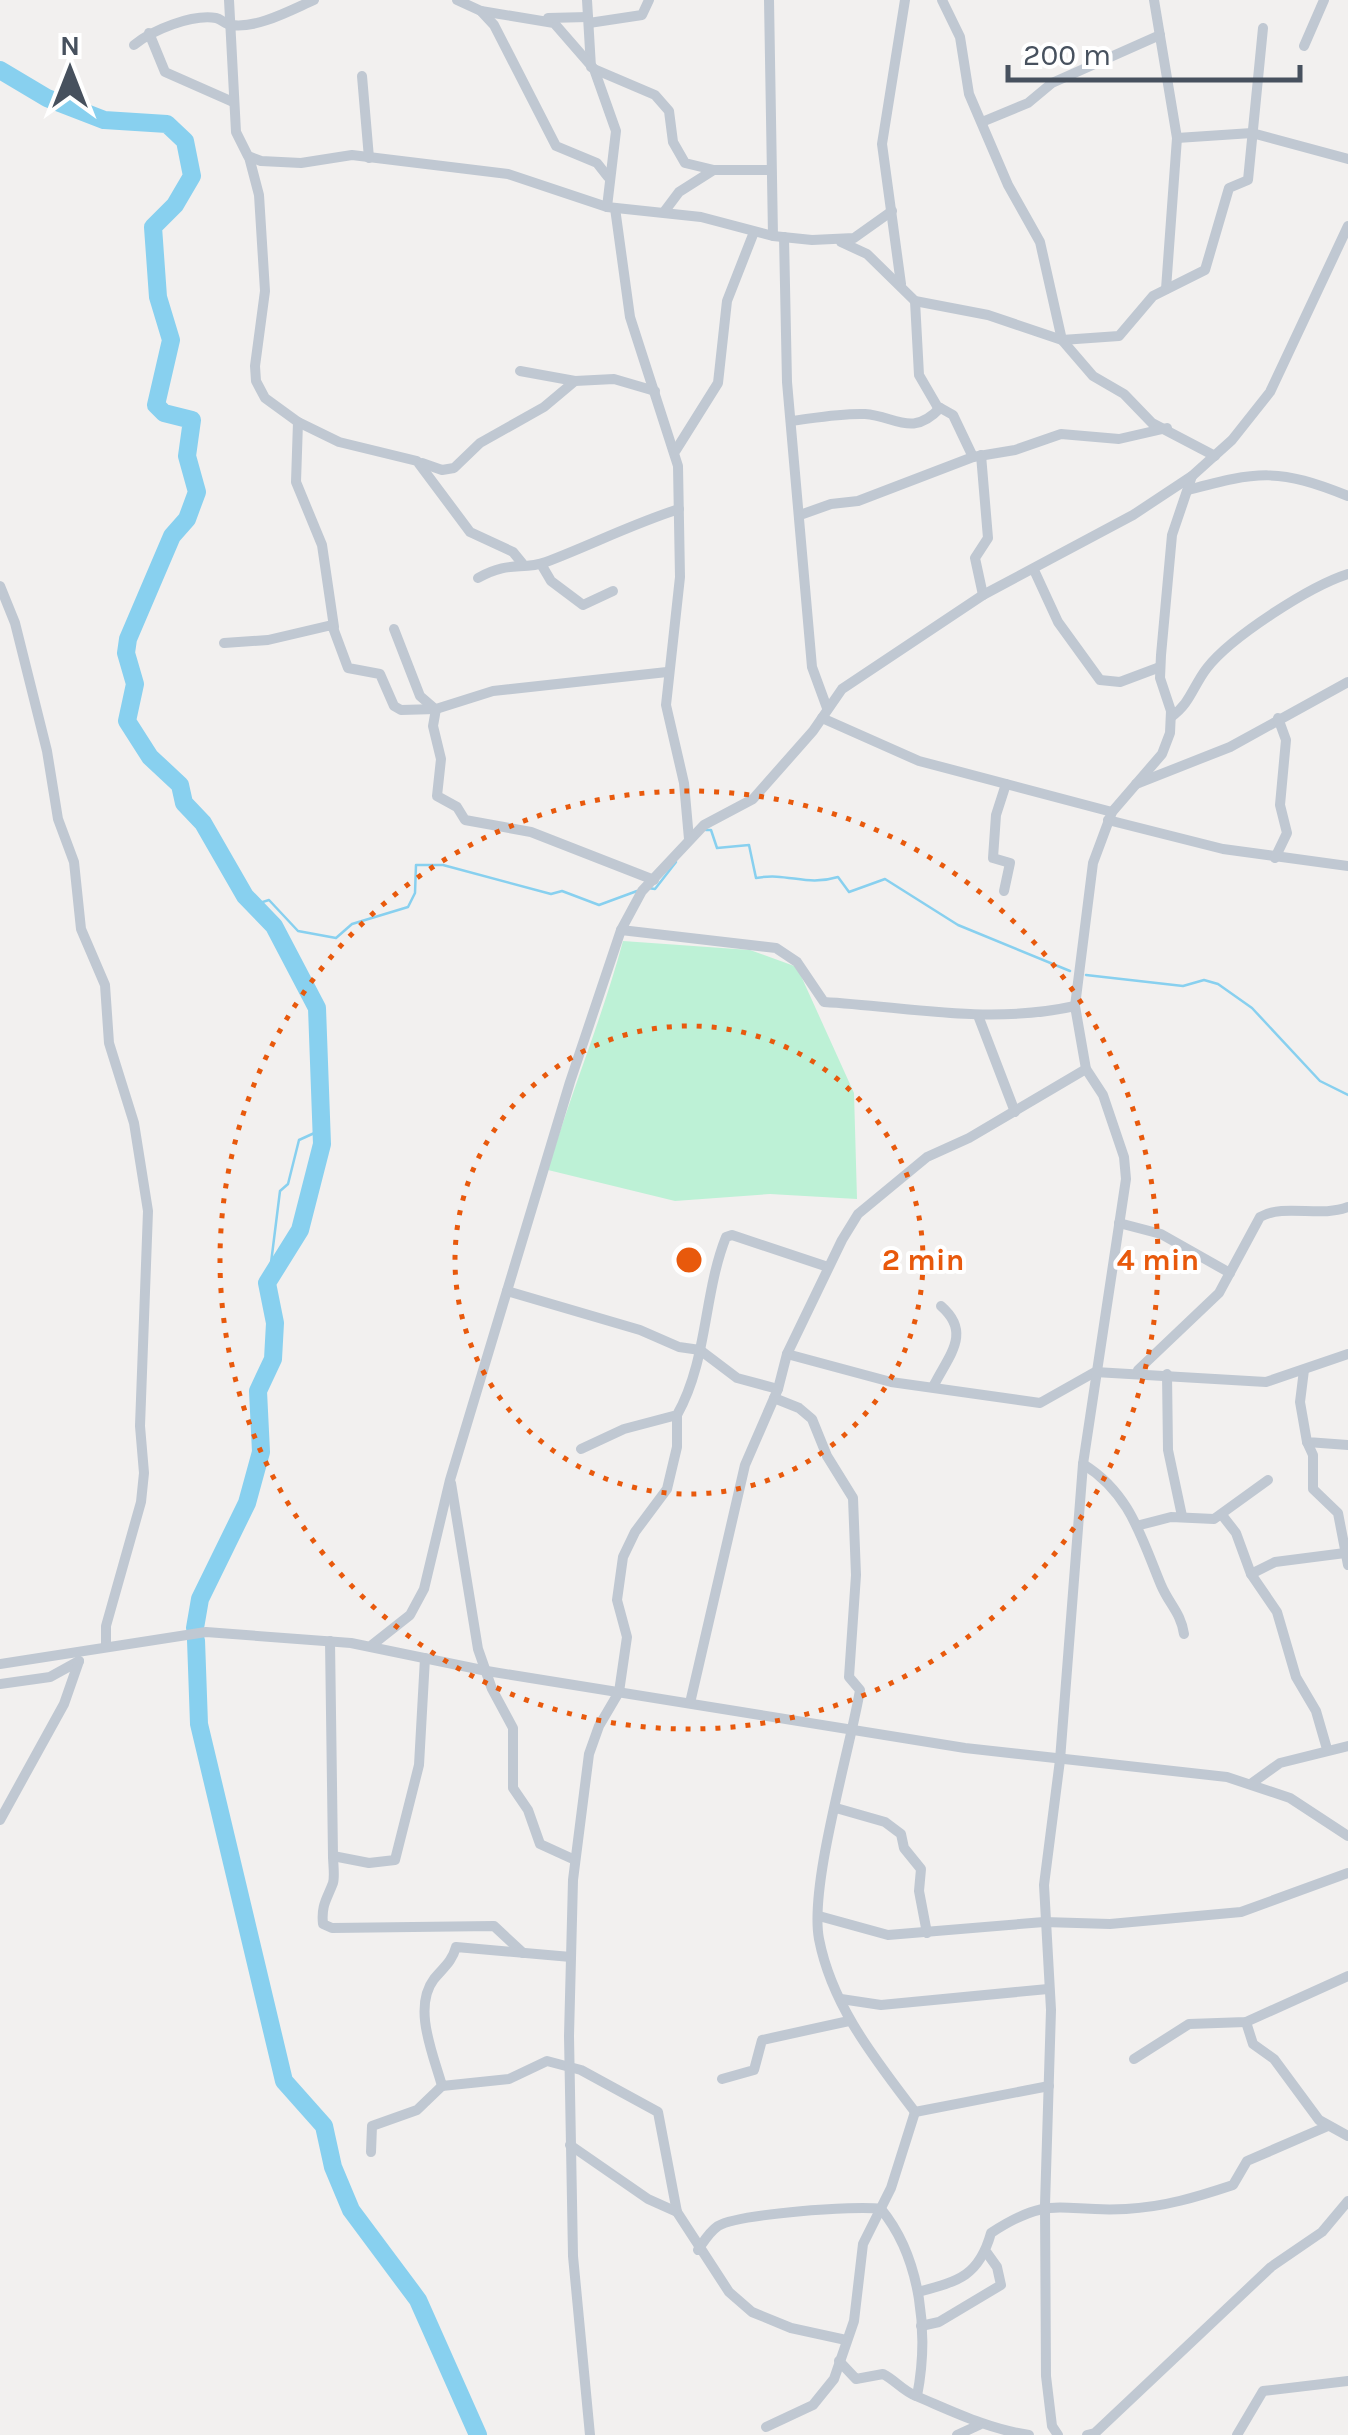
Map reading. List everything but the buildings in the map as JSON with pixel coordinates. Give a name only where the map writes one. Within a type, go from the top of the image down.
[{"type":"street","points":[[230,0],[236,132],[257,182],[264,273],[256,381],[266,398],[298,422],[339,442],[442,470],[454,468],[480,442],[544,407],[576,381]]},
{"type":"street","points":[[134,45],[148,33],[202,19],[218,18],[231,25],[278,16],[314,0]]},
{"type":"street","points":[[457,0],[482,11],[589,20],[642,15],[649,0]]},
{"type":"street","points":[[587,0],[592,68],[616,131],[608,177],[626,303],[676,451],[680,577],[668,672],[667,716],[684,783],[689,838]]},
{"type":"street","points":[[770,0],[769,170],[779,236],[812,668],[824,713],[919,761],[1006,784],[1178,840],[1275,858],[1348,866]]},
{"type":"street","points":[[901,285],[882,144],[906,0]]},
{"type":"street","points":[[942,0],[960,38],[967,86],[1008,185],[1040,242],[1062,340],[1094,376],[1124,394],[1152,423],[1215,456]]},
{"type":"street","points":[[1154,0],[1177,138],[1166,288]]},
{"type":"street","points":[[1304,46],[1324,0]]},
{"type":"street","points":[[482,11],[494,26],[556,146],[597,163],[608,177]]},
{"type":"street","points":[[542,18],[554,23],[592,68],[656,95],[669,111],[680,158],[692,166],[714,170],[769,170]]},
{"type":"street","points":[[915,301],[988,314],[1062,340],[1120,336],[1153,296],[1198,276],[1210,262],[1229,188],[1248,180],[1263,28]]},
{"type":"street","points":[[148,33],[165,72],[234,102]]},
{"type":"street","points":[[982,122],[1028,102],[1052,83],[1160,35]]},
{"type":"street","points":[[362,76],[369,158]]},
{"type":"street","points":[[1177,138],[1252,133],[1348,160]]},
{"type":"street","points":[[248,156],[276,164],[340,156],[369,158],[508,174],[611,208],[664,212],[754,232],[838,241],[867,254],[915,301],[919,375],[940,408],[952,415],[987,481],[988,538],[974,558],[983,595]]},
{"type":"street","points":[[664,212],[679,192],[714,170]]},
{"type":"street","points":[[838,241],[868,232],[892,211]]},
{"type":"street","points":[[372,1646],[418,1604],[450,1480],[507,1290],[620,930],[632,906],[689,838],[713,819],[753,799],[842,689],[983,595],[1034,570],[1192,476],[1215,456],[1252,418],[1270,392],[1348,226]]},
{"type":"street","points":[[676,451],[718,383],[728,301],[754,232]]},
{"type":"street","points":[[520,371],[576,381],[614,379],[655,392]]},
{"type":"street","points":[[791,421],[860,414],[904,425],[927,418],[940,408]]},
{"type":"street","points":[[298,422],[296,482],[322,544],[334,628],[348,668],[380,674],[396,709],[436,710],[493,691],[668,672]]},
{"type":"street","points":[[800,515],[831,504],[858,501],[977,456],[1015,450],[1071,432],[1119,439],[1168,428]]},
{"type":"street","points":[[417,461],[470,532],[514,552],[522,563]]},
{"type":"street","points":[[1188,490],[1264,472],[1288,475],[1348,496]]},
{"type":"street","points":[[1058,2435],[1048,2401],[1045,2205],[1049,2086],[1044,1922],[1083,1464],[1126,1179],[1124,1156],[1103,1096],[1086,1069],[1075,1006],[1089,880],[1110,816],[1131,786],[1162,754],[1171,718],[1160,667],[1172,535],[1192,476]]},
{"type":"street","points":[[478,578],[508,564],[540,564],[614,530],[678,509]]},
{"type":"street","points":[[540,564],[551,581],[583,605],[612,592]]},
{"type":"street","points":[[1034,570],[1058,622],[1100,680],[1120,682],[1160,667]]},
{"type":"street","points":[[1171,718],[1187,706],[1204,672],[1228,644],[1348,574]]},
{"type":"street","points":[[0,586],[15,623],[47,751],[58,820],[74,862],[81,929],[104,985],[109,1043],[134,1124],[148,1211],[141,1502],[100,1647],[50,1677],[0,1684]]},
{"type":"street","points":[[224,643],[273,640],[324,624],[334,628]]},
{"type":"street","points":[[394,629],[420,696],[436,710]]},
{"type":"street","points":[[1131,786],[1230,748],[1348,682]]},
{"type":"street","points":[[436,710],[432,726],[441,760],[437,796],[457,807],[465,820],[530,832],[654,880]]},
{"type":"street","points":[[1275,858],[1287,833],[1280,806],[1286,740],[1278,718]]},
{"type":"street","points":[[1004,891],[1010,863],[993,858],[996,815],[1006,784]]},
{"type":"street","points":[[620,930],[776,948],[797,962],[818,999],[824,1002],[979,1018],[1037,1014],[1075,1006]]},
{"type":"street","points":[[979,1018],[1015,1112]]},
{"type":"street","points":[[690,1703],[734,1501],[758,1429],[776,1394],[787,1354],[858,1214],[926,1157],[1015,1112],[1086,1069]]},
{"type":"street","points":[[1137,1371],[1202,1314],[1230,1273],[1260,1216],[1270,1212],[1327,1213],[1348,1208]]},
{"type":"street","points":[[1119,1224],[1161,1234],[1230,1273]]},
{"type":"street","points":[[590,2435],[575,2308],[569,2066],[571,1956],[575,1860],[590,1754],[599,1726],[619,1692],[627,1637],[617,1600],[623,1557],[635,1532],[667,1488],[677,1447],[677,1416],[691,1391],[715,1266],[726,1237],[732,1234],[828,1267]]},
{"type":"street","points":[[507,1290],[640,1330],[679,1348],[700,1350],[737,1378],[776,1394],[812,1419],[827,1456],[853,1498],[856,1576],[849,1678],[860,1690],[836,1808],[819,1938],[849,2021],[915,2112]]},
{"type":"street","points":[[934,1385],[955,1344],[958,1327],[940,1306]]},
{"type":"street","points":[[787,1354],[866,1376],[1040,1403],[1095,1372],[1137,1371],[1266,1382],[1348,1354]]},
{"type":"street","points":[[1251,1574],[1275,1562],[1347,1561],[1338,1512],[1314,1488],[1312,1454],[1300,1402],[1304,1370]]},
{"type":"street","points":[[1166,1374],[1168,1450],[1182,1516]]},
{"type":"street","points":[[581,1449],[624,1429],[677,1416]]},
{"type":"street","points":[[1307,1442],[1348,1446]]},
{"type":"street","points":[[1083,1464],[1107,1480],[1140,1525],[1160,1582],[1180,1613],[1184,1634]]},
{"type":"street","points":[[450,1480],[458,1504],[478,1649],[513,1728],[513,1788],[528,1810],[531,1828],[540,1844],[575,1860]]},
{"type":"street","points":[[1140,1525],[1182,1516],[1204,1520],[1222,1515],[1268,1480]]},
{"type":"street","points":[[1222,1515],[1236,1532],[1251,1574],[1277,1612],[1296,1676],[1316,1711],[1327,1749]]},
{"type":"street","points":[[0,1664],[206,1632],[372,1646],[487,1671],[853,1730],[1060,1760],[1203,1773],[1290,1798],[1348,1836]]},
{"type":"street","points":[[330,1641],[333,1856],[332,1883],[325,1892],[321,1910],[323,1924],[332,1928],[494,1926],[523,1953]]},
{"type":"street","points":[[333,1856],[369,1863],[395,1860],[419,1765],[425,1658]]},
{"type":"street","points":[[0,1820],[64,1704],[79,1661]]},
{"type":"street","points":[[1252,1784],[1280,1764],[1348,1746]]},
{"type":"street","points":[[836,1808],[885,1822],[901,1834],[904,1848],[921,1868],[919,1891],[928,1932]]},
{"type":"street","points":[[820,1916],[888,1935],[1044,1922],[1110,1924],[1241,1912],[1348,1874]]},
{"type":"street","points":[[442,2086],[424,2012],[432,1980],[460,1945],[571,1956]]},
{"type":"street","points":[[1134,2059],[1189,2024],[1246,2022],[1348,1976]]},
{"type":"street","points":[[841,1999],[881,2005],[1048,1989]]},
{"type":"street","points":[[722,2079],[754,2070],[762,2040],[849,2021]]},
{"type":"street","points":[[1246,2022],[1253,2044],[1274,2059],[1319,2120],[1348,2136]]},
{"type":"street","points":[[371,2152],[372,2126],[417,2110],[442,2086],[509,2080],[547,2061],[569,2066],[658,2112],[677,2212],[698,2250],[729,2292],[752,2312],[780,2325],[846,2340]]},
{"type":"street","points":[[915,2112],[1049,2086]]},
{"type":"street","points":[[766,2427],[813,2405],[834,2380],[854,2321],[863,2244],[881,2208],[915,2112]]},
{"type":"street","points":[[918,2292],[969,2273],[987,2253],[991,2233],[1019,2214],[1045,2205],[1122,2210],[1175,2204],[1233,2185],[1247,2161],[1328,2126]]},
{"type":"street","points":[[570,2145],[648,2199],[677,2212]]},
{"type":"street","points":[[1086,2435],[1095,2433],[1144,2390],[1271,2268],[1312,2241],[1348,2201]]},
{"type":"street","points":[[698,2250],[717,2226],[729,2221],[777,2213],[881,2208]]},
{"type":"street","points":[[881,2208],[910,2264],[918,2292],[923,2363],[917,2396]]},
{"type":"street","points":[[921,2326],[939,2322],[1000,2286],[997,2267],[987,2253]]},
{"type":"street","points":[[838,2361],[856,2379],[882,2374],[979,2426],[1030,2435]]},
{"type":"street","points":[[1237,2435],[1263,2391],[1348,2381]]},
{"type":"street","points":[[957,2435],[979,2426]]},
{"type":"green space","points":[[623,941],[750,950],[797,967],[854,1093],[857,1199],[770,1194],[675,1201],[548,1170]]},
{"type":"waterway","points":[[0,70],[47,98],[104,120],[167,124],[185,141],[192,176],[175,205],[153,227],[158,297],[171,340],[156,405],[164,413],[192,420],[187,456],[197,492],[187,519],[172,536],[128,639],[126,653],[135,684],[127,721],[150,757],[180,785],[184,803],[203,823],[245,896],[274,926],[317,1008],[322,1144],[300,1230],[267,1283],[275,1323],[273,1359],[258,1391],[261,1452],[247,1503],[200,1599],[195,1628]]},
{"type":"waterway","points":[[706,830],[711,830],[717,848],[749,845],[756,878],[816,881],[838,877],[849,892],[885,879],[958,925],[1070,971]]},
{"type":"waterway","points":[[648,888],[655,889],[676,862]]},
{"type":"waterway","points":[[253,905],[269,900],[298,931],[336,938],[352,924],[408,907],[415,893],[416,865],[443,865],[551,894],[562,891],[599,905],[637,891]]},
{"type":"waterway","points":[[1086,975],[1183,986],[1204,980],[1218,984],[1252,1008],[1320,1081],[1348,1095]]},
{"type":"waterway","points":[[269,1279],[280,1191],[288,1184],[299,1140],[321,1130]]},
{"type":"waterway","points":[[196,1640],[199,1724],[284,2081],[324,2126],[333,2167],[351,2210],[418,2300],[478,2435]]}]
